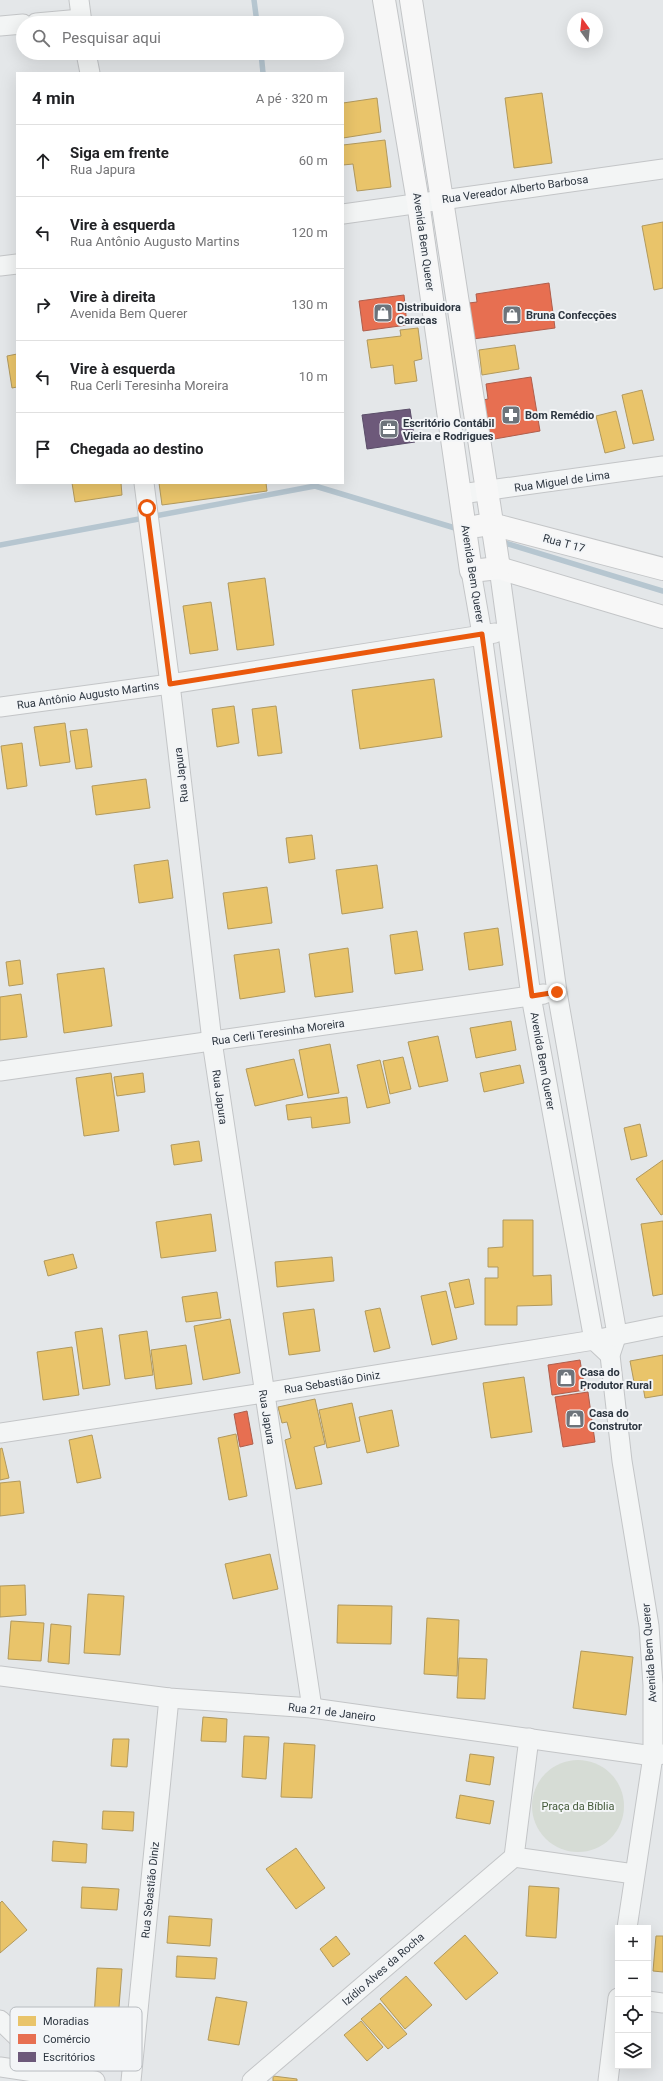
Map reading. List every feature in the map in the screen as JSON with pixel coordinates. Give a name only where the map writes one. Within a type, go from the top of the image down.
[{"type":"street","points":[[79,0],[81,16]]},
{"type":"street","name":"Avenida Bem Querer","points":[[384,0],[418,202],[465,528],[482,634],[532,996],[594,1340]]},
{"type":"street","name":"Avenida Bem Querer","points":[[411,0],[443,198],[486,492],[509,631],[557,992],[617,1334],[610,1356],[622,1461],[649,1626],[658,1755],[634,1874],[627,1925]]},
{"type":"street","points":[[0,26],[16,25]]},
{"type":"street","points":[[87,60],[90,72]]},
{"type":"street","name":"Rua Vereador Alberto Barbosa","points":[[344,214],[443,198],[663,169]]},
{"type":"street","points":[[0,266],[16,264]]},
{"type":"street","name":"Rua Miguel de Lima","points":[[461,494],[486,492],[663,466]]},
{"type":"street","name":"Rua Japura","points":[[144,484],[170,684],[212,1041],[312,1708]]},
{"type":"street","name":"Rua T 17","points":[[465,528],[491,524],[663,569]]},
{"type":"street","points":[[472,571],[499,568],[663,617]]},
{"type":"street","name":"Rua Antônio Augusto Martins","points":[[0,707],[170,684],[482,634],[509,631]]},
{"type":"street","name":"Rua Cerli Teresinha Moreira","points":[[0,1071],[557,992]]},
{"type":"street","name":"Rua Sebastião Diniz","points":[[0,1433],[264,1393],[594,1340],[617,1334],[663,1326]]},
{"type":"street","points":[[594,1340],[610,1356]]},
{"type":"street","name":"Rua 21 de Janeiro","points":[[0,1676],[169,1698],[312,1708],[658,1755]]},
{"type":"street","name":"Rua Sebastião Diniz","points":[[138,2007],[169,1698]]},
{"type":"street","points":[[529,1738],[514,1857],[634,1874]]},
{"type":"street","name":"Izídio Alves da Rocha","points":[[252,2081],[514,1857]]},
{"type":"street","points":[[651,2001],[663,2003]]},
{"type":"street","points":[[0,2020],[10,2030]]},
{"type":"street","points":[[608,2081],[615,2023]]},
{"type":"street","points":[[0,2067],[10,2069]]},
{"type":"street","points":[[26,2071],[95,2081]]},
{"type":"street","points":[[53,2071],[58,2076]]},
{"type":"street","name":"Rua Sebastião Diniz","points":[[131,2081],[132,2071]]},
{"type":"green space","name":"Praça da Bíblia","points":[[578,1760],[595,1764],[610,1774],[620,1789],[624,1806],[620,1823],[610,1838],[595,1848],[578,1852],[561,1848],[546,1838],[536,1823],[532,1806],[536,1789],[546,1774],[561,1764]]},
{"type":"building: Moradias","points":[[542,93],[552,163],[514,168],[505,98]]},
{"type":"building: Moradias","points":[[377,98],[381,132],[344,138],[344,103]]},
{"type":"building: Moradias","points":[[385,140],[391,187],[357,191],[353,164],[344,165],[344,145]]},
{"type":"building: Moradias","points":[[663,222],[663,288],[654,290],[642,226]]},
{"type":"building: Moradias","points":[[418,328],[422,359],[414,361],[417,381],[395,384],[393,365],[371,368],[367,340],[401,336],[400,330]]},
{"type":"building: Moradias","points":[[515,345],[519,369],[482,375],[479,350]]},
{"type":"building: Moradias","points":[[16,354],[16,387],[12,388],[7,356]]},
{"type":"building: Moradias","points":[[642,390],[654,440],[633,444],[622,395]]},
{"type":"building: Moradias","points":[[616,411],[625,448],[605,453],[596,416]]},
{"type":"building: Moradias","points":[[72,484],[121,484],[122,495],[75,502]]},
{"type":"building: Moradias","points":[[159,484],[266,484],[267,491],[162,505]]},
{"type":"building: Moradias","points":[[265,578],[274,645],[237,650],[228,583]]},
{"type":"building: Moradias","points":[[211,602],[218,650],[190,654],[183,606]]},
{"type":"building: Moradias","points":[[434,679],[442,737],[360,749],[352,690]]},
{"type":"building: Moradias","points":[[234,706],[239,743],[217,747],[212,709]]},
{"type":"building: Moradias","points":[[276,706],[282,753],[258,756],[252,709]]},
{"type":"building: Moradias","points":[[65,723],[70,762],[40,766],[34,727]]},
{"type":"building: Moradias","points":[[87,729],[92,767],[76,769],[70,731]]},
{"type":"building: Moradias","points":[[22,743],[27,786],[7,789],[1,746]]},
{"type":"building: Moradias","points":[[146,779],[150,808],[96,815],[92,786]]},
{"type":"building: Moradias","points":[[312,835],[315,859],[289,863],[286,838]]},
{"type":"building: Moradias","points":[[168,860],[173,898],[139,903],[134,865]]},
{"type":"building: Moradias","points":[[377,865],[383,908],[342,914],[336,870]]},
{"type":"building: Moradias","points":[[267,887],[272,923],[228,929],[223,893]]},
{"type":"building: Moradias","points":[[498,928],[503,965],[469,970],[464,933]]},
{"type":"building: Moradias","points":[[417,931],[423,970],[395,974],[390,935]]},
{"type":"building: Moradias","points":[[348,948],[353,992],[315,997],[309,954]]},
{"type":"building: Moradias","points":[[279,949],[285,992],[240,999],[234,955]]},
{"type":"building: Moradias","points":[[20,960],[23,984],[9,986],[6,962]]},
{"type":"building: Moradias","points":[[104,968],[112,1026],[64,1033],[57,974]]},
{"type":"building: Moradias","points":[[21,994],[27,1037],[0,1040],[0,997]]},
{"type":"building: Moradias","points":[[511,1021],[516,1050],[476,1058],[470,1028]]},
{"type":"building: Moradias","points":[[438,1036],[448,1081],[419,1087],[408,1042]]},
{"type":"building: Moradias","points":[[330,1044],[339,1093],[308,1098],[299,1050]]},
{"type":"building: Moradias","points":[[403,1057],[411,1089],[390,1094],[383,1061]]},
{"type":"building: Moradias","points":[[294,1059],[303,1095],[255,1106],[246,1069]]},
{"type":"building: Moradias","points":[[380,1060],[390,1103],[367,1108],[357,1065]]},
{"type":"building: Moradias","points":[[520,1065],[524,1083],[484,1092],[480,1073]]},
{"type":"building: Moradias","points":[[111,1073],[119,1131],[84,1136],[76,1078]]},
{"type":"building: Moradias","points":[[143,1073],[145,1092],[117,1096],[114,1077]]},
{"type":"building: Moradias","points":[[347,1097],[350,1123],[312,1128],[311,1117],[288,1120],[286,1105]]},
{"type":"building: Moradias","points":[[640,1124],[647,1156],[631,1160],[624,1128]]},
{"type":"building: Moradias","points":[[199,1141],[202,1161],[174,1165],[171,1145]]},
{"type":"building: Moradias","points":[[663,1160],[663,1214],[661,1215],[636,1179]]},
{"type":"building: Moradias","points":[[211,1214],[216,1251],[161,1258],[156,1222]]},
{"type":"building: Moradias","points":[[503,1220],[533,1220],[533,1276],[551,1275],[552,1305],[517,1306],[517,1325],[485,1325],[485,1278],[498,1278],[498,1267],[488,1267],[488,1248],[503,1247]]},
{"type":"building: Moradias","points":[[663,1221],[663,1294],[653,1296],[641,1224]]},
{"type":"building: Moradias","points":[[73,1254],[77,1268],[48,1276],[44,1261]]},
{"type":"building: Moradias","points":[[332,1257],[334,1281],[277,1287],[275,1262]]},
{"type":"building: Moradias","points":[[469,1279],[474,1304],[455,1308],[449,1283]]},
{"type":"building: Moradias","points":[[446,1291],[457,1339],[432,1345],[421,1296]]},
{"type":"building: Moradias","points":[[217,1292],[221,1318],[186,1322],[182,1297]]},
{"type":"building: Moradias","points":[[380,1308],[390,1348],[374,1352],[365,1311]]},
{"type":"building: Moradias","points":[[314,1309],[320,1351],[289,1355],[283,1313]]},
{"type":"building: Moradias","points":[[230,1319],[240,1373],[203,1380],[194,1326]]},
{"type":"building: Moradias","points":[[102,1328],[110,1385],[83,1389],[75,1332]]},
{"type":"building: Moradias","points":[[147,1331],[153,1375],[125,1379],[119,1335]]},
{"type":"building: Moradias","points":[[186,1345],[192,1384],[156,1389],[151,1350]]},
{"type":"building: Moradias","points":[[72,1347],[79,1395],[43,1400],[37,1352]]},
{"type":"building: Moradias","points":[[663,1355],[663,1395],[645,1398],[642,1381],[634,1382],[630,1361]]},
{"type":"building: Moradias","points":[[524,1377],[532,1432],[491,1438],[483,1383]]},
{"type":"building: Moradias","points":[[315,1399],[325,1444],[314,1447],[322,1484],[296,1489],[285,1440],[291,1438],[287,1422],[282,1423],[278,1407]]},
{"type":"building: Moradias","points":[[352,1403],[360,1441],[327,1448],[319,1410]]},
{"type":"building: Moradias","points":[[392,1410],[399,1446],[367,1453],[359,1417]]},
{"type":"building: Moradias","points":[[236,1434],[247,1496],[229,1500],[218,1438]]},
{"type":"building: Moradias","points":[[92,1435],[101,1478],[77,1483],[69,1440]]},
{"type":"building: Moradias","points":[[2,1448],[9,1478],[0,1480],[0,1449]]},
{"type":"building: Moradias","points":[[20,1481],[24,1513],[0,1516],[0,1483]]},
{"type":"building: Moradias","points":[[270,1554],[278,1589],[233,1599],[225,1564]]},
{"type":"building: Moradias","points":[[25,1585],[26,1615],[0,1617],[0,1586]]},
{"type":"building: Moradias","points":[[88,1594],[124,1596],[120,1655],[84,1653]]},
{"type":"building: Moradias","points":[[338,1605],[392,1606],[391,1644],[337,1643]]},
{"type":"building: Moradias","points":[[427,1618],[459,1620],[457,1676],[424,1674]]},
{"type":"building: Moradias","points":[[11,1621],[44,1623],[41,1661],[8,1659]]},
{"type":"building: Moradias","points":[[51,1624],[71,1626],[69,1664],[48,1662]]},
{"type":"building: Moradias","points":[[581,1651],[633,1657],[626,1715],[573,1708]]},
{"type":"building: Moradias","points":[[459,1658],[487,1659],[485,1699],[457,1698]]},
{"type":"building: Moradias","points":[[203,1717],[227,1719],[226,1742],[201,1741]]},
{"type":"building: Moradias","points":[[244,1736],[269,1737],[266,1779],[242,1777]]},
{"type":"building: Moradias","points":[[113,1739],[129,1739],[127,1767],[111,1766]]},
{"type":"building: Moradias","points":[[284,1743],[315,1745],[312,1798],[281,1797]]},
{"type":"building: Moradias","points":[[470,1754],[494,1757],[490,1785],[466,1781]]},
{"type":"building: Moradias","points":[[460,1795],[494,1801],[490,1824],[456,1818]]},
{"type":"building: Moradias","points":[[103,1811],[134,1812],[133,1831],[102,1829]]},
{"type":"building: Moradias","points":[[53,1841],[87,1844],[86,1863],[52,1861]]},
{"type":"building: Moradias","points":[[296,1848],[325,1888],[296,1909],[266,1869]]},
{"type":"building: Moradias","points":[[529,1886],[559,1888],[556,1938],[526,1936]]},
{"type":"building: Moradias","points":[[82,1887],[119,1889],[117,1910],[81,1908]]},
{"type":"building: Moradias","points":[[2,1901],[27,1930],[0,1953],[0,1903]]},
{"type":"building: Moradias","points":[[169,1916],[212,1919],[210,1946],[167,1943]]},
{"type":"building: Moradias","points":[[465,1935],[498,1973],[466,2000],[434,1963]]},
{"type":"building: Moradias","points":[[336,1936],[350,1954],[333,1967],[320,1949]]},
{"type":"building: Moradias","points":[[656,1936],[663,1936],[663,1972],[653,1971]]},
{"type":"building: Moradias","points":[[177,1956],[217,1958],[215,1979],[176,1977]]},
{"type":"building: Moradias","points":[[97,1968],[122,1969],[119,2007],[95,2007]]},
{"type":"building: Moradias","points":[[406,1976],[432,2005],[405,2029],[380,1999]]},
{"type":"building: Moradias","points":[[216,1997],[247,2002],[239,2045],[208,2040]]},
{"type":"building: Moradias","points":[[380,2003],[407,2034],[388,2049],[361,2019]]},
{"type":"building: Moradias","points":[[361,2021],[383,2047],[367,2061],[344,2035]]},
{"type":"building: Moradias","points":[[273,2076],[297,2079],[297,2081],[273,2081]]},
{"type":"building: Comércio","name":"Bruna Confecções","points":[[549,283],[555,328],[473,339],[469,303],[477,302],[476,294]]},
{"type":"building: Comércio","name":"Distribuidora Caracas","points":[[404,295],[407,325],[363,331],[359,301]]},
{"type":"building: Comércio","name":"Bom Remédio","points":[[531,377],[540,431],[489,440],[483,400],[488,399],[486,384]]},
{"type":"building: Comércio","name":"Casa do Produtor Rural","points":[[580,1360],[585,1390],[552,1395],[548,1365]]},
{"type":"building: Comércio","name":"Casa do Construtor","points":[[588,1392],[595,1442],[563,1447],[555,1397]]},
{"type":"building: Comércio","points":[[247,1411],[253,1444],[240,1447],[234,1414]]},
{"type":"building: Escritórios","name":"Escritório Contábil Vieira e Rodrigues","points":[[410,409],[415,442],[367,449],[362,415]]},
{"type":"waterway","points":[[254,0],[256,16]]},
{"type":"waterway","points":[[262,60],[263,72]]},
{"type":"waterway","points":[[0,545],[315,486],[455,528]]},
{"type":"waterway","points":[[505,543],[663,591]]},
{"type":"place","name":"Distribuidora Caracas","points":[[383,313]]},
{"type":"place","name":"Bruna Confecções","points":[[512,315]]},
{"type":"place","name":"Bom Remédio","points":[[511,415]]},
{"type":"place","name":"Escritório Contábil Vieira e Rodrigues","points":[[389,429]]},
{"type":"place","name":"Casa do Produtor Rural","points":[[566,1378]]},
{"type":"place","name":"Casa do Construtor","points":[[575,1419]]},
{"type":"route","points":[[147,508],[170,684],[482,634],[532,996],[557,992]]}]
